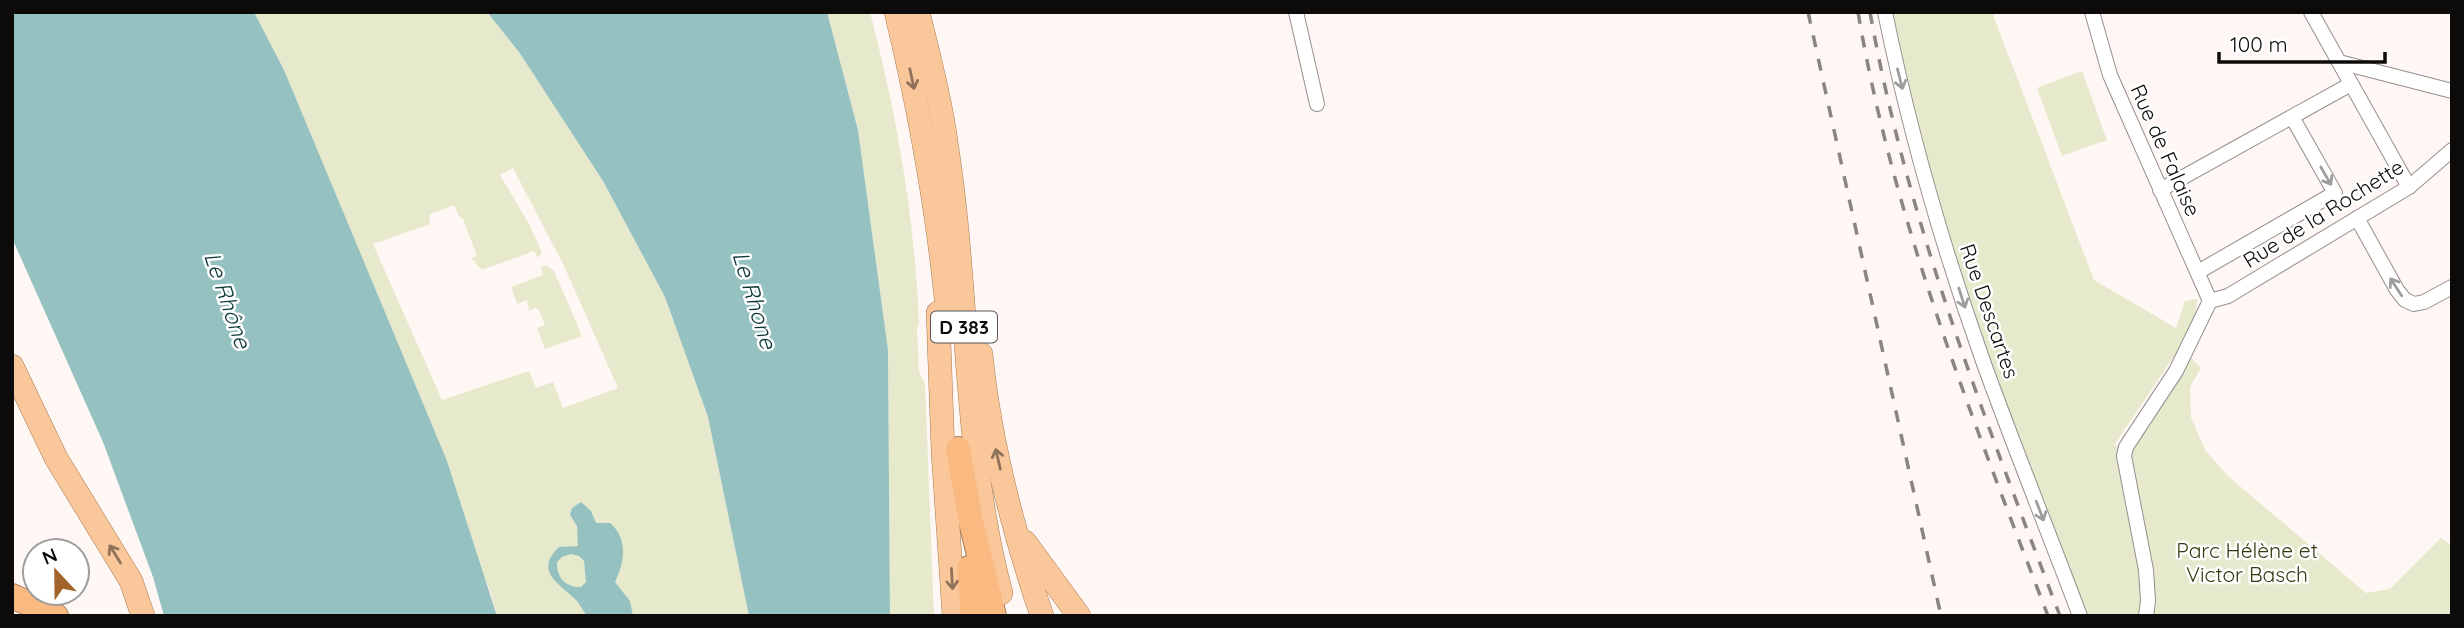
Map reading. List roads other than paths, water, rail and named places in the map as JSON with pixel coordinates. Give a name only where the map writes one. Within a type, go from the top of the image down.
[{"type":"highway","name":"D 383","points":[[896,12],[925,145],[945,284],[958,449]]},
{"type":"highway","name":"D 383","points":[[918,12],[947,148],[960,267],[976,465],[988,539],[989,606]]},
{"type":"highway","points":[[947,148],[963,196],[988,412],[1014,525],[1041,615]]},
{"type":"highway","points":[[937,233],[943,452],[954,616]]},
{"type":"highway","points":[[12,366],[56,458],[131,581],[143,616]]},
{"type":"highway","points":[[958,449],[989,606]]},
{"type":"highway","points":[[1014,525],[1077,616]]},
{"type":"highway","points":[[12,596],[56,616]]},
{"type":"street","points":[[1296,12],[1317,104]]},
{"type":"street","name":"Rue Descartes","points":[[1885,12],[1906,102],[1958,286],[1983,361],[2080,616]]},
{"type":"street","name":"Rue de Falaise","points":[[2092,12],[2109,75],[2210,301]]},
{"type":"street","points":[[2311,12],[2409,187]]},
{"type":"street","points":[[2339,62],[2452,90]]},
{"type":"street","points":[[2160,190],[2351,84]]},
{"type":"street","points":[[2197,272],[2335,193],[2292,117]]},
{"type":"street","name":"Rue de la Rochette","points":[[2210,301],[2228,296],[2409,187],[2449,158]]},
{"type":"street","points":[[2357,218],[2405,300],[2414,304],[2424,302],[2452,287]]},
{"type":"street","points":[[2147,616],[2146,570],[2124,456],[2126,447],[2176,371],[2210,301]]},
{"type":"street","points":[[1041,615],[1061,611],[1077,616]]},
{"type":"water","name":"Le Rhône","points":[[12,12],[254,12],[284,70],[447,461],[497,616],[164,616],[153,577],[103,442],[12,238]]},
{"type":"water","name":"Le Rhone","points":[[487,12],[827,12],[858,130],[888,350],[890,616],[749,616],[708,417],[665,297],[603,181],[519,52]]},
{"type":"water","points":[[581,502],[591,511],[596,523],[610,523],[620,536],[623,558],[615,582],[630,601],[633,616],[587,616],[577,601],[552,577],[548,564],[559,547],[578,546],[577,526],[570,515],[572,508]],"holes":[[[571,554],[584,561],[586,582],[581,587],[576,587],[560,577],[557,562]]]},
{"type":"railway","points":[[1808,12],[1941,616]]},
{"type":"railway","points":[[1858,12],[1873,90],[1914,243],[1964,394],[2048,616]]},
{"type":"railway","points":[[1870,12],[1886,90],[1927,243],[1977,393],[2060,616]]},
{"type":"park label","name":"Parc Hélène et Victor Basch","points":[[2247,562]]}]
